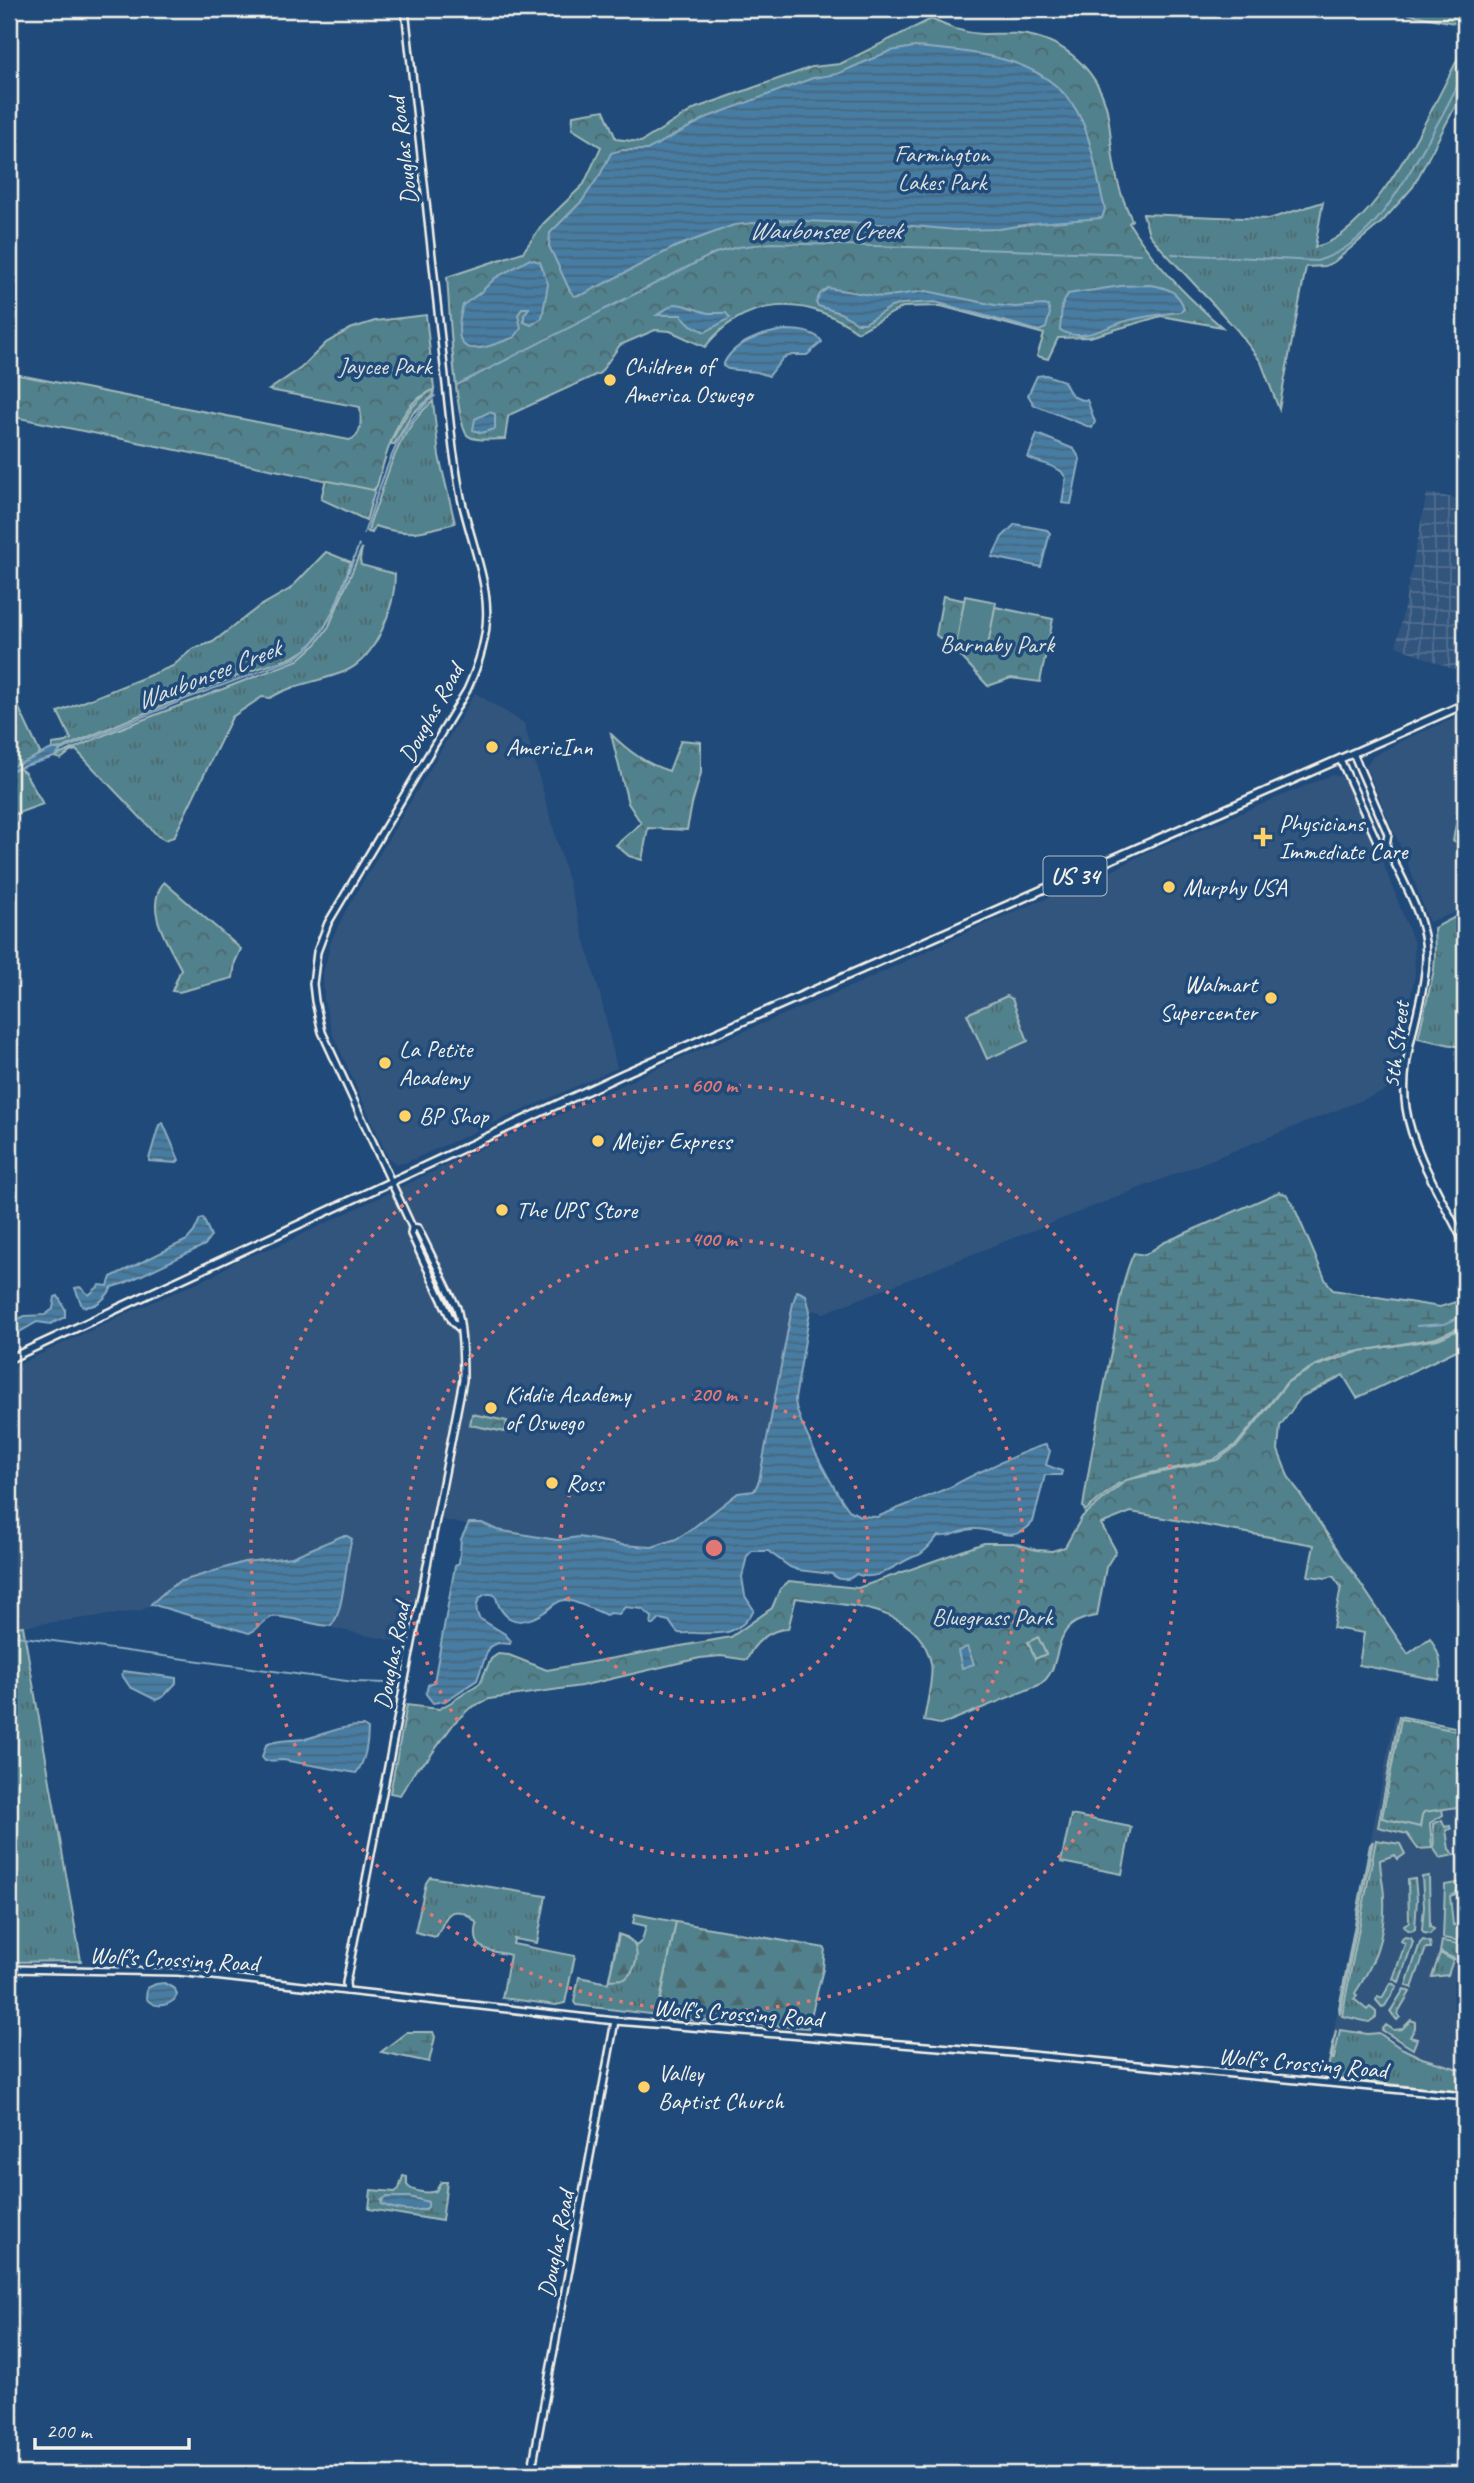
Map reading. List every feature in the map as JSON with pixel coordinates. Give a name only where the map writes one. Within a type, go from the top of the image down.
[{"type":"main road","name":"US 34","points":[[9,1359],[635,1069],[1465,704]]},
{"type":"street","name":"Douglas Road","points":[[347,1991],[348,1970],[461,1390],[463,1363],[458,1328],[452,1321],[411,1234],[412,1227],[323,1034],[313,984],[317,952],[328,923],[467,690],[478,665],[485,637],[487,604],[484,580],[459,488],[405,9]]},
{"type":"street","name":"5th Street","points":[[1353,753],[1388,834],[1386,845],[1417,915],[1424,938],[1426,955],[1409,1047],[1405,1083],[1406,1108],[1420,1152],[1465,1245]]},
{"type":"street","name":"5th Street","points":[[1340,759],[1377,841],[1386,845]]},
{"type":"street","name":"Wolf's Crossing Road","points":[[9,1969],[164,1971],[615,2021],[988,2050],[1465,2096]]},
{"type":"street","name":"Douglas Road","points":[[531,2474],[615,2021]]},
{"type":"shaded area","points":[[915,47],[987,55],[1010,61],[1032,70],[1052,83],[1069,99],[1086,131],[1105,209],[1102,218],[999,229],[956,230],[781,220],[734,225],[675,247],[584,294],[574,296],[570,291],[549,246],[550,233],[582,201],[611,153],[647,150],[708,117],[813,78],[837,74],[890,51]]},
{"type":"shaded area","points":[[530,259],[540,262],[548,284],[542,318],[531,325],[524,322],[524,315],[529,308],[522,308],[518,315],[521,328],[515,337],[477,348],[469,348],[463,344],[459,336],[459,323],[463,305],[495,278]]},
{"type":"shaded area","points":[[1150,285],[1172,291],[1184,309],[1180,312],[1130,320],[1086,334],[1068,334],[1060,330],[1062,306],[1068,294],[1121,286]]},
{"type":"shaded area","points":[[828,288],[882,297],[926,291],[995,305],[1044,305],[1048,306],[1050,313],[1046,328],[1039,331],[935,302],[891,307],[865,323],[858,323],[840,313],[818,306],[816,303],[820,294]]},
{"type":"shaded area","points":[[674,304],[708,313],[726,313],[730,318],[705,332],[691,325],[681,315],[657,315]]},
{"type":"shaded area","points":[[785,330],[811,333],[822,342],[807,355],[783,358],[769,376],[723,366],[740,345]]},
{"type":"shaded area","points":[[1046,375],[1064,381],[1072,395],[1087,400],[1095,422],[1092,428],[1034,405],[1028,395],[1037,376]]},
{"type":"shaded area","points":[[489,412],[495,414],[495,429],[481,433],[473,430],[475,419]]},
{"type":"shaded area","points":[[1037,434],[1074,449],[1080,459],[1071,504],[1062,503],[1066,478],[1061,471],[1028,458]]},
{"type":"shaded area","points":[[1427,493],[1465,500],[1465,674],[1396,646]]},
{"type":"shaded area","points":[[1015,524],[1047,530],[1050,533],[1041,567],[992,557],[1002,537]]},
{"type":"shaded area","points":[[475,693],[524,723],[601,998],[617,1068],[405,1163],[396,1164],[388,1157],[333,1035],[324,1001],[323,974],[331,941],[345,912]]},
{"type":"shaded area","points":[[1465,714],[1465,909],[1429,922],[1410,869],[1366,766],[1372,757],[1403,740]]},
{"type":"shaded area","points":[[52,749],[59,749],[60,752],[54,757],[9,771],[9,767]]},
{"type":"shaded area","points":[[1331,775],[1340,776],[1348,784],[1370,839],[1382,860],[1414,943],[1415,975],[1401,1049],[1401,1073],[1395,1087],[824,1313],[810,1310],[810,1304],[797,1291],[759,1481],[754,1491],[738,1493],[689,1531],[676,1539],[652,1547],[579,1537],[557,1540],[497,1530],[482,1523],[467,1525],[433,1518],[409,1644],[332,1628],[350,1551],[341,1537],[292,1557],[244,1562],[179,1582],[152,1602],[152,1606],[139,1611],[9,1628],[9,1369],[214,1275],[236,1261],[282,1244],[507,1136],[563,1113],[664,1065],[861,982],[978,927],[1110,872],[1145,853]]},
{"type":"shaded area","points":[[163,1123],[179,1160],[176,1163],[149,1161],[159,1125]]},
{"type":"shaded area","points":[[203,1218],[211,1236],[205,1245],[112,1287],[104,1298],[92,1306],[82,1306],[75,1288],[80,1287],[89,1295],[100,1285],[108,1286],[111,1277],[187,1240]]},
{"type":"shaded area","points":[[797,1291],[806,1295],[810,1311],[795,1399],[797,1409],[817,1455],[849,1510],[860,1516],[877,1517],[953,1486],[1014,1456],[1046,1445],[1050,1451],[1046,1465],[1062,1471],[1061,1475],[1045,1475],[1033,1522],[1026,1529],[1012,1535],[976,1529],[938,1536],[920,1554],[886,1572],[871,1576],[856,1574],[844,1579],[832,1574],[798,1570],[768,1551],[752,1551],[747,1556],[742,1577],[745,1596],[754,1610],[742,1625],[729,1632],[679,1633],[669,1621],[660,1619],[651,1625],[652,1617],[642,1609],[625,1607],[619,1614],[606,1615],[565,1600],[557,1602],[533,1618],[514,1620],[504,1613],[495,1595],[485,1595],[477,1604],[479,1618],[505,1634],[511,1641],[510,1644],[498,1643],[489,1647],[477,1680],[445,1701],[433,1703],[426,1694],[428,1685],[434,1682],[455,1566],[459,1563],[461,1539],[469,1523],[482,1523],[497,1530],[557,1540],[579,1537],[652,1547],[676,1539],[689,1531],[738,1493],[754,1491],[759,1481]]},
{"type":"shaded area","points":[[58,1296],[65,1309],[65,1317],[51,1324],[37,1322],[9,1338],[9,1323],[25,1316],[45,1315],[53,1309],[55,1297]]},
{"type":"shaded area","points":[[342,1536],[352,1539],[342,1597],[336,1619],[331,1626],[272,1617],[249,1633],[151,1604],[179,1582],[244,1562],[292,1557]]},
{"type":"shaded area","points":[[967,1647],[974,1664],[962,1668],[958,1651]]},
{"type":"shaded area","points":[[123,1671],[176,1678],[176,1683],[163,1697],[156,1700],[130,1687],[122,1675]]},
{"type":"shaded area","points":[[1395,1715],[1465,1729],[1465,2092],[1324,2081]]},
{"type":"shaded area","points":[[363,1726],[368,1729],[367,1746],[362,1764],[356,1773],[283,1760],[265,1761],[262,1757],[266,1745],[270,1743],[304,1739]]},
{"type":"shaded area","points":[[164,1983],[175,1989],[177,1995],[167,2004],[152,2004],[146,1998],[147,1988]]},
{"type":"shaded area","points":[[387,2197],[409,2197],[428,2202],[428,2207],[412,2210],[392,2208],[382,2204]]},
{"type":"green space","points":[[1382,9],[1465,9],[1465,25]]},
{"type":"green space","name":"Farmington Lakes Park","points":[[931,19],[968,32],[1036,37],[1061,47],[1082,64],[1097,85],[1107,110],[1116,176],[1132,220],[1129,223],[1172,279],[1222,327],[1161,316],[1090,337],[1058,338],[1048,359],[1037,356],[1044,334],[941,306],[903,307],[858,332],[818,311],[777,306],[739,318],[721,330],[705,347],[670,331],[655,330],[620,345],[600,373],[511,414],[508,417],[505,439],[480,439],[467,435],[456,386],[447,277],[523,252],[543,224],[584,184],[601,147],[572,129],[573,115],[604,110],[616,139],[641,142],[696,108],[812,67],[840,64]]},
{"type":"green space","points":[[1465,45],[1465,88],[1413,187],[1382,222],[1334,262],[1325,266],[1306,267],[1279,409],[1261,362],[1237,330],[1149,234],[1143,214],[1269,219],[1323,202],[1315,247],[1339,237],[1383,191],[1403,161]]},
{"type":"green space","name":"Jaycee Park","points":[[426,315],[434,389],[408,409],[391,441],[377,486],[373,490],[9,416],[9,373],[349,440],[359,431],[360,407],[269,390],[301,368],[326,343],[350,329],[375,321]]},
{"type":"green space","points":[[434,389],[433,396],[413,413],[394,445],[392,444],[408,412]]},
{"type":"green space","points":[[433,401],[439,456],[455,523],[415,532],[375,526],[372,533],[368,532],[400,444],[414,421]]},
{"type":"green space","points":[[381,470],[366,520],[321,499],[326,479]]},
{"type":"green space","points":[[362,548],[361,565],[395,574],[388,616],[375,643],[367,655],[346,671],[288,689],[270,698],[262,697],[232,717],[174,837],[165,840],[158,836],[76,750],[61,759],[54,757],[111,732],[298,660],[316,644],[329,626]]},
{"type":"green space","points":[[326,552],[351,562],[331,617],[318,637],[305,650],[63,748],[52,749],[53,744],[71,739],[58,712],[173,666],[192,649],[213,642],[257,608],[290,589]]},
{"type":"green space","name":"Barnaby Park","points":[[943,596],[1053,619],[1040,682],[1011,678],[988,686],[956,651],[936,635]]},
{"type":"green space","points":[[965,596],[996,602],[987,651],[956,645]]},
{"type":"green space","points":[[9,687],[40,753],[33,759],[11,767],[9,767]]},
{"type":"green space","points":[[611,734],[638,756],[669,771],[681,740],[701,742],[701,773],[687,830],[648,828],[642,860],[629,856],[616,845],[641,823],[628,803]]},
{"type":"green space","points":[[19,768],[25,773],[43,804],[15,814],[15,820],[9,821],[9,771]]},
{"type":"green space","points":[[1460,802],[1465,804],[1465,843],[1453,841]]},
{"type":"green space","points":[[164,882],[241,949],[235,962],[233,978],[179,992],[172,991],[181,969],[164,937],[157,915],[158,892]]},
{"type":"green space","points":[[1465,912],[1465,1048],[1418,1038],[1434,970],[1434,928]]},
{"type":"green space","points":[[1007,996],[1012,999],[1028,1041],[987,1059],[967,1014]]},
{"type":"green space","points":[[1279,1192],[1286,1194],[1292,1202],[1325,1279],[1333,1290],[1440,1307],[1456,1302],[1465,1311],[1465,1325],[1436,1338],[1344,1354],[1314,1366],[1287,1382],[1237,1444],[1213,1460],[1146,1474],[1118,1484],[1085,1511],[1083,1507],[1120,1297],[1134,1253],[1145,1255],[1163,1243]]},
{"type":"green space","name":"Bluegrass Park","points":[[1465,1327],[1465,1346],[1357,1398],[1343,1375],[1301,1397],[1280,1426],[1278,1450],[1288,1476],[1408,1654],[1430,1638],[1439,1658],[1439,1680],[1359,1665],[1364,1633],[1333,1628],[1341,1587],[1333,1576],[1308,1576],[1314,1545],[1131,1512],[1101,1524],[1116,1551],[1106,1567],[1097,1616],[1080,1620],[1069,1627],[1048,1677],[1039,1685],[950,1721],[940,1724],[924,1721],[932,1669],[924,1644],[911,1629],[877,1611],[796,1598],[788,1629],[775,1631],[763,1638],[753,1648],[747,1660],[721,1656],[700,1658],[581,1686],[489,1699],[470,1708],[455,1722],[428,1759],[417,1768],[400,1795],[390,1793],[407,1705],[439,1709],[480,1683],[491,1659],[498,1654],[509,1655],[547,1670],[731,1637],[772,1608],[780,1589],[789,1581],[858,1588],[984,1543],[1014,1543],[1036,1550],[1052,1551],[1065,1547],[1082,1517],[1126,1480],[1217,1460],[1238,1445],[1288,1382],[1316,1366],[1361,1351],[1438,1339]]},
{"type":"green space","points":[[472,1414],[507,1421],[505,1432],[470,1425]]},
{"type":"green space","points":[[23,1626],[81,1961],[9,1962],[9,1628]]},
{"type":"green space","points":[[1038,1637],[1046,1654],[1035,1659],[1028,1642]]},
{"type":"green space","points":[[1399,1716],[1465,1729],[1465,1780],[1438,1784],[1443,1815],[1430,1823],[1432,1848],[1418,1849],[1407,1834],[1378,1827]]},
{"type":"green space","points":[[1401,1719],[1465,1733],[1465,1806],[1424,1812],[1420,1827],[1382,1818]]},
{"type":"green space","points":[[1071,1815],[1131,1827],[1122,1874],[1061,1862]]},
{"type":"green space","points":[[1442,1820],[1445,1827],[1450,1826],[1451,1829],[1446,1830],[1449,1849],[1455,1855],[1440,1858],[1434,1849],[1433,1824]]},
{"type":"green space","points":[[1376,1840],[1400,1844],[1405,1854],[1398,1859],[1395,1855],[1380,1860],[1384,1898],[1381,1936],[1373,1960],[1354,1999],[1367,2010],[1370,2007],[1376,2012],[1376,2017],[1369,2022],[1342,2016]]},
{"type":"green space","points":[[1373,1841],[1340,2014],[1370,1845]]},
{"type":"green space","points":[[1429,1876],[1430,1927],[1434,1929],[1430,1934],[1422,1930],[1422,1877]]},
{"type":"green space","points":[[430,1877],[546,1896],[537,1943],[514,1939],[513,1944],[575,1956],[565,2003],[556,2005],[502,1998],[510,1955],[479,1945],[477,1924],[467,1915],[452,1912],[436,1937],[415,1932],[426,1883]]},
{"type":"green space","points":[[1415,1879],[1415,1929],[1411,1931],[1404,1925],[1409,1922],[1408,1880]]},
{"type":"green space","points":[[1463,1882],[1458,1886],[1456,1894],[1450,1896],[1453,1925],[1465,1923],[1465,1942],[1443,1938],[1445,1885]]},
{"type":"green space","points":[[635,1914],[676,1922],[657,2015],[576,2005],[574,2002],[579,1977],[608,1983],[618,1934],[627,1937],[636,1946],[642,1941],[646,1926],[633,1923]]},
{"type":"green space","points":[[676,1922],[825,1948],[823,1969],[808,2028],[657,2018]]},
{"type":"green space","points":[[619,1935],[632,1942],[637,1954],[636,1961],[625,1979],[609,1980]]},
{"type":"green space","points":[[1404,1937],[1411,1938],[1413,1942],[1399,1982],[1393,1979],[1405,1944],[1401,1941]]},
{"type":"green space","points":[[1423,1940],[1430,1942],[1431,1948],[1426,1948],[1412,1988],[1406,1985]]},
{"type":"green space","points":[[1442,1941],[1465,1945],[1465,1964],[1440,1952]]},
{"type":"green space","points":[[1440,1953],[1453,1960],[1448,1975],[1432,1977]]},
{"type":"green space","points":[[1391,1983],[1397,1986],[1382,2007],[1376,2000],[1378,1996],[1382,1998]]},
{"type":"green space","points":[[1404,1989],[1410,1992],[1397,2014],[1400,2017],[1397,2020],[1390,2012]]},
{"type":"green space","points":[[1411,2020],[1415,2022],[1415,2028],[1410,2037],[1417,2039],[1413,2049],[1382,2030],[1386,2025],[1394,2030],[1402,2029]]},
{"type":"green space","points":[[1336,2030],[1332,2059],[1340,2030],[1379,2033],[1422,2058],[1465,2071],[1465,2092],[1332,2078],[1328,2068]]},
{"type":"green space","points":[[407,2032],[433,2032],[435,2037],[429,2062],[381,2052]]},
{"type":"green space","points":[[403,2176],[407,2177],[409,2187],[420,2192],[436,2191],[441,2182],[447,2182],[442,2221],[369,2209],[371,2190],[395,2192],[399,2189]],"holes":[[[387,2197],[409,2197],[428,2202],[428,2207],[424,2210],[393,2208],[381,2201]]]},
{"type":"waterway","name":"Waubonsee Creek","points":[[1172,254],[1317,261],[1351,244],[1378,219],[1400,188],[1465,70]]},
{"type":"waterway","name":"Waubonsee Creek","points":[[457,385],[715,253],[738,247],[772,243],[1141,254]]},
{"type":"waterway","name":"Waubonsee Creek","points":[[364,533],[383,477],[399,441],[409,424],[435,396]]},
{"type":"waterway","name":"Waubonsee Creek","points":[[59,751],[188,698],[296,658],[309,647],[328,621],[359,545]]},
{"type":"waterway","points":[[1417,1326],[1444,1324],[1465,1315]]},
{"type":"waterway","points":[[9,1635],[354,1682],[387,1683]]},
{"type":"place","name":"Children of America Oswego","points":[[610,380]]},
{"type":"place","name":"AmericInn","points":[[492,747]]},
{"type":"place","name":"Physicians Immediate Care","points":[[1263,837]]},
{"type":"place","name":"Murphy USA","points":[[1169,887]]},
{"type":"place","name":"Walmart Supercenter","points":[[1271,998]]},
{"type":"place","name":"La Petite Academy","points":[[385,1063]]},
{"type":"place","name":"BP Shop","points":[[405,1116]]},
{"type":"place","name":"Meijer Express","points":[[598,1141]]},
{"type":"place","name":"The UPS Store","points":[[502,1210]]},
{"type":"place","name":"Kiddie Academy of Oswego","points":[[491,1408]]},
{"type":"place","name":"Ross","points":[[552,1483]]},
{"type":"place","name":"Valley Baptist Church","points":[[644,2087]]}]
